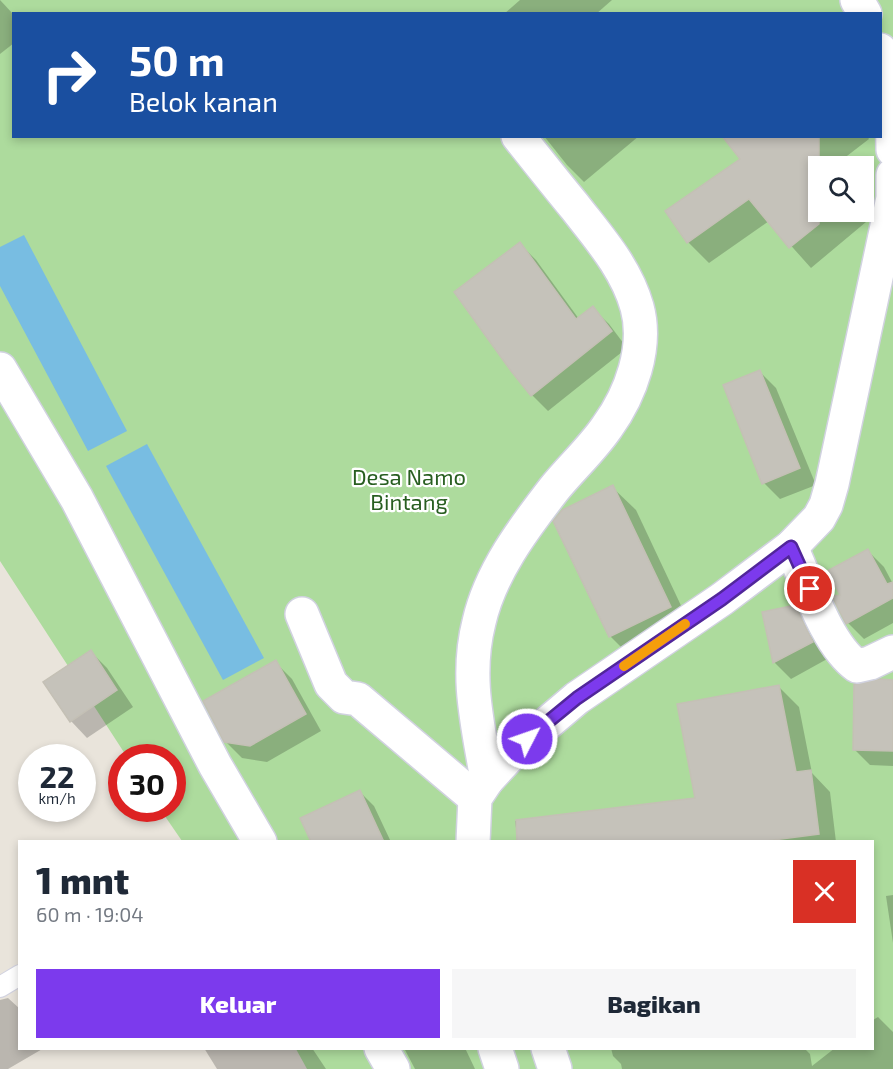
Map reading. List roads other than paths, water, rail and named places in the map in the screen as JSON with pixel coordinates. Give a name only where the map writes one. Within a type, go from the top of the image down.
[{"type":"street","points":[[882,57],[892,93],[893,150]]},
{"type":"street","points":[[473,840],[481,789],[472,685],[473,654],[479,620],[494,582],[514,544],[555,488],[607,427],[624,398],[635,369],[641,336],[637,307],[610,251],[520,138]]},
{"type":"street","points":[[481,789],[511,754],[577,698],[722,599],[791,547],[819,518],[832,484],[893,198],[893,175]]},
{"type":"street","points":[[0,369],[77,499],[215,765],[259,840]]},
{"type":"street","points":[[791,547],[828,631],[848,660],[856,666],[870,663],[893,652]]},
{"type":"street","points":[[302,614],[331,684],[344,697],[358,699],[481,789]]},
{"type":"street","points":[[382,1050],[393,1069]]},
{"type":"street","points":[[496,1050],[502,1069]]},
{"type":"street","points":[[549,1050],[555,1069]]},
{"type":"lane","points":[[0,987],[18,976]]},
{"type":"water","points":[[24,235],[127,431],[88,451],[0,286],[0,247]]},
{"type":"water","points":[[147,444],[264,658],[223,680],[106,466]]},
{"type":"park label","name":"Desa Namo Bintang","points":[[409,488]]}]
